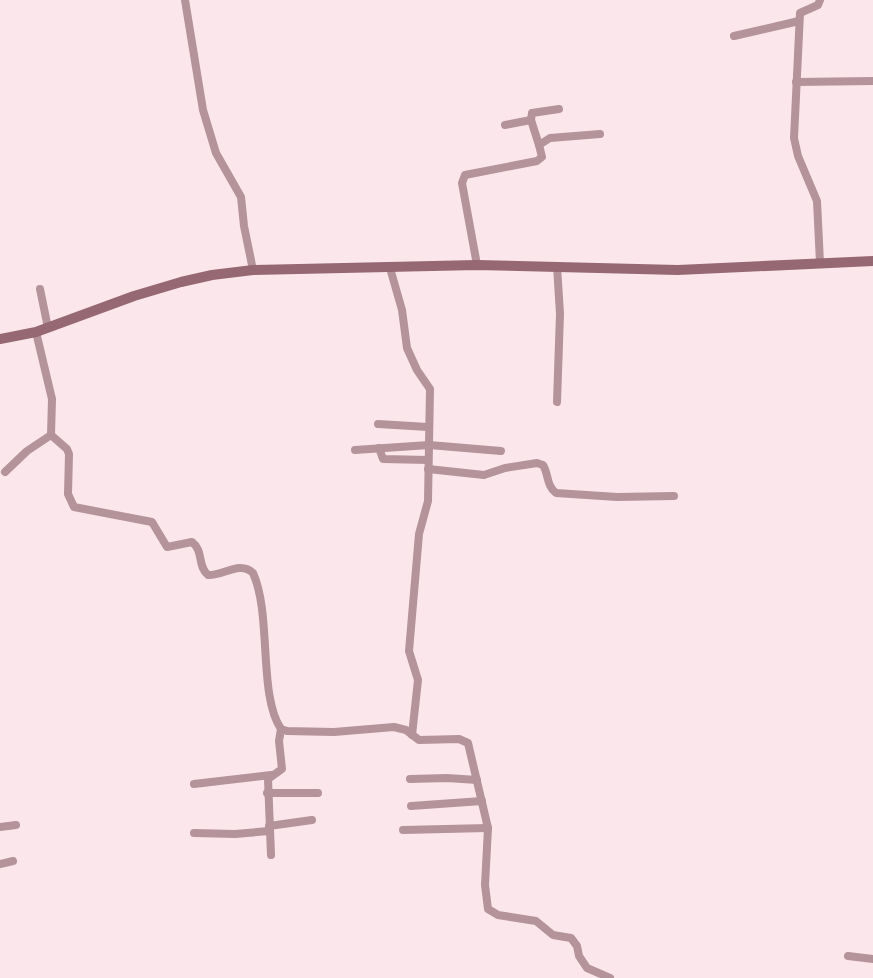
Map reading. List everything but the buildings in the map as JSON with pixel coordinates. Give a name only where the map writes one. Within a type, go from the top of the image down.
[{"type":"main road","points":[[0,339],[36,332],[134,296],[181,282],[212,275],[254,270],[477,265],[678,270],[873,261]]},
{"type":"street","points":[[185,0],[203,110],[216,153],[241,197],[244,226],[254,270]]},
{"type":"street","points":[[820,0],[818,5],[800,14],[794,138],[798,156],[817,201],[820,263]]},
{"type":"street","points":[[734,36],[799,21]]},
{"type":"street","points":[[796,82],[873,81]]},
{"type":"street","points":[[477,265],[462,182],[463,178],[472,172],[537,161],[542,157],[531,120],[532,113],[559,108]]},
{"type":"street","points":[[505,125],[531,120]]},
{"type":"street","points":[[539,145],[550,138],[600,134]]},
{"type":"street","points":[[557,266],[560,314],[557,402]]},
{"type":"street","points":[[390,268],[402,310],[407,348],[417,370],[429,386],[428,501],[419,534],[409,651],[418,680],[412,735]]},
{"type":"street","points":[[40,289],[48,328]]},
{"type":"street","points":[[36,332],[52,399],[51,435]]},
{"type":"street","points":[[378,424],[428,427]]},
{"type":"street","points":[[5,472],[51,435]]},
{"type":"street","points":[[51,435],[67,449],[69,454],[68,494],[74,507],[152,522],[166,547],[192,542],[200,552],[202,568],[208,575],[215,576],[239,567],[250,570],[253,573],[262,614],[273,712],[281,728],[279,741],[282,769],[271,775],[194,784]]},
{"type":"street","points":[[355,450],[429,445],[501,451]]},
{"type":"street","points":[[380,448],[384,459],[428,460]]},
{"type":"street","points":[[428,468],[484,475],[505,468],[537,463],[543,465],[547,470],[548,483],[556,493],[617,497],[674,496]]},
{"type":"street","points":[[281,728],[334,732],[394,728],[406,730],[419,740],[459,739],[468,743],[488,828],[485,885],[488,909],[498,915],[536,921],[553,935],[571,938],[575,941],[586,968],[610,978]]},
{"type":"street","points":[[271,775],[268,779],[267,793],[271,856]]},
{"type":"street","points":[[410,779],[447,778],[478,780]]},
{"type":"street","points":[[267,793],[318,793]]},
{"type":"street","points":[[411,806],[482,801]]},
{"type":"street","points":[[194,833],[235,834],[312,820]]},
{"type":"street","points":[[0,827],[16,825]]},
{"type":"street","points":[[403,830],[488,828]]},
{"type":"street","points":[[0,864],[13,861]]},
{"type":"street","points":[[848,956],[873,959]]}]
